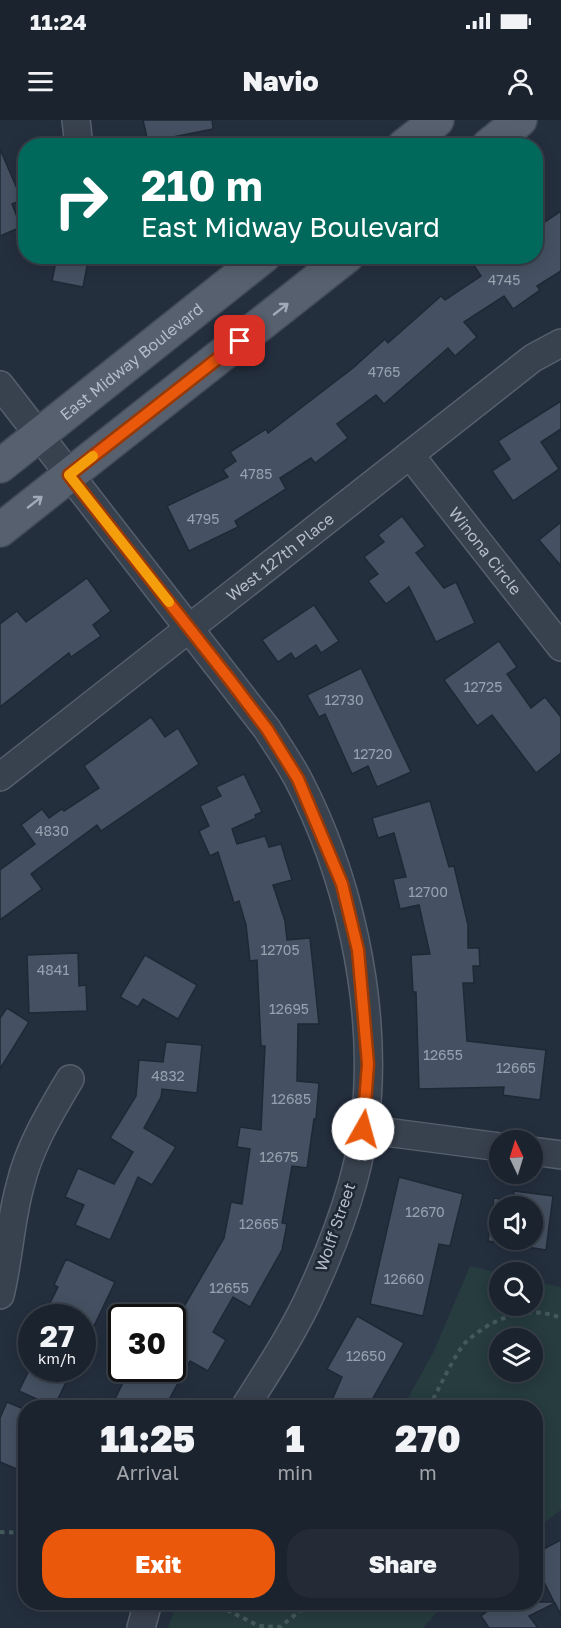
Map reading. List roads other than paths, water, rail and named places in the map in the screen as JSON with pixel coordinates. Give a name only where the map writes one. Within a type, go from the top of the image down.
[{"type":"main road","points":[[414,138],[437,120]]},
{"type":"main road","points":[[498,138],[520,120]]},
{"type":"main road","name":"East Midway Boulevard","points":[[0,466],[254,264]]},
{"type":"main road","points":[[0,530],[337,264]]},
{"type":"street","points":[[76,120],[79,138]]},
{"type":"street","name":"West 127th Place","points":[[0,777],[533,358],[561,343]]},
{"type":"street","name":"Wolff Street","points":[[0,385],[267,729],[298,779],[342,884],[358,950],[366,1022],[367,1104],[360,1152],[334,1240],[313,1291],[250,1400]]},
{"type":"street","name":"Winona Circle","points":[[410,455],[561,647]]},
{"type":"street","points":[[0,1294],[19,1188],[26,1166],[45,1121],[70,1079]]},
{"type":"street","points":[[363,1129],[489,1146]]},
{"type":"street","points":[[543,1153],[561,1155]]},
{"type":"street","points":[[141,1628],[146,1610]]}]
